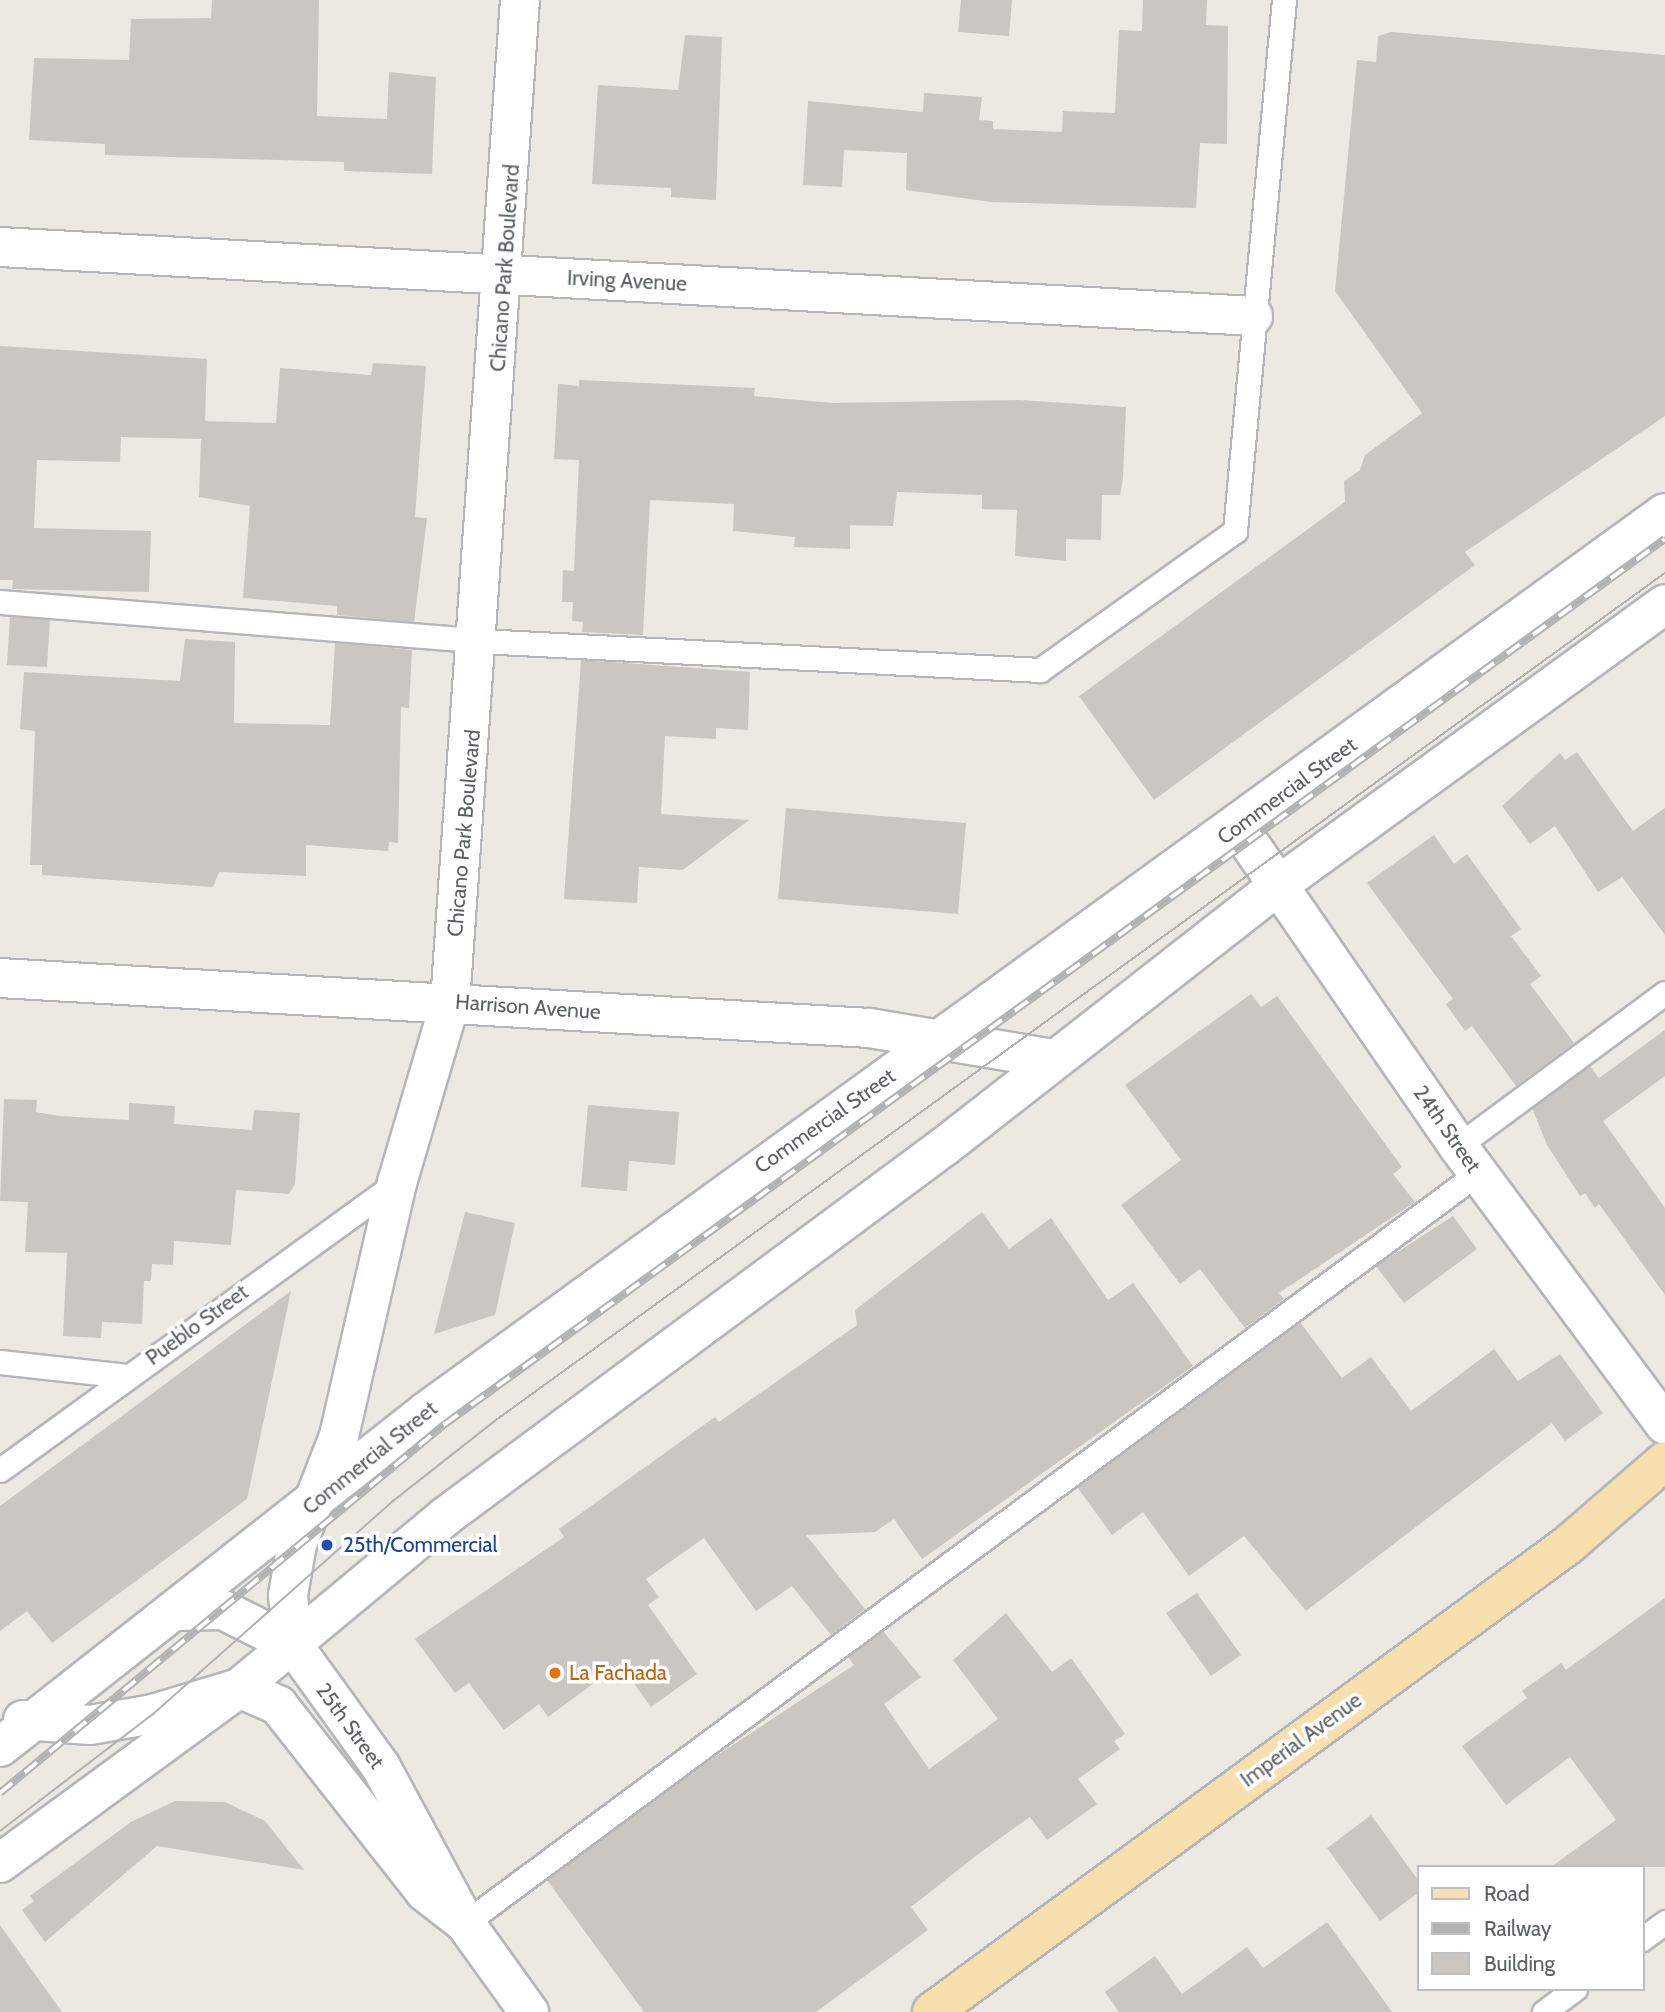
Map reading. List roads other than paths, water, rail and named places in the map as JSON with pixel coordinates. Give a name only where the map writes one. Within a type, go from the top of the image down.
[{"type":"main road","name":"Chicano Park Boulevard","points":[[293,1645],[288,1595],[310,1506],[339,1436],[397,1183],[450,1003],[480,641],[520,0]]},
{"type":"main road","name":"Irving Avenue","points":[[0,247],[1254,316]]},
{"type":"main road","name":"Commercial Street","points":[[0,1747],[16,1719],[173,1611],[310,1506],[427,1411],[827,1116],[942,1041],[1665,513]]},
{"type":"main road","points":[[0,1863],[239,1688],[446,1516],[1053,1059],[1280,884],[1665,604]]},
{"type":"main road","name":"24th Street","points":[[1238,827],[1280,884],[1468,1160],[1665,1425]]},
{"type":"main road","name":"Harrison Avenue","points":[[0,978],[869,1028],[1053,1059]]},
{"type":"main road","name":"Imperial Avenue","points":[[932,2012],[1568,1545],[1665,1461]]},
{"type":"main road","name":"25th Street","points":[[173,1611],[223,1610],[293,1645],[381,1767],[465,1923],[529,2012]]},
{"type":"main road","points":[[16,1719],[90,1725],[141,1716],[239,1688]]},
{"type":"main road","name":"25th Street","points":[[239,1688],[278,1705],[425,1892],[465,1923]]},
{"type":"lane","points":[[0,602],[480,641],[1040,670],[1235,531],[1284,0]]},
{"type":"lane","points":[[465,1923],[1468,1160],[1665,993]]},
{"type":"lane","name":"Pueblo Street","points":[[0,1470],[397,1183]]},
{"type":"lane","points":[[0,1362],[127,1376]]},
{"type":"lane","points":[[1644,1938],[1665,1923]]},
{"type":"lane","points":[[1544,2012],[1572,1991]]},
{"type":"tram line","points":[[0,1831],[153,1714],[393,1501],[496,1420],[1665,573]]},
{"type":"railway","points":[[0,1793],[445,1424],[1665,539]]},
{"type":"place","name":"25th/Commercial","points":[[327,1545]]},
{"type":"place","name":"La Fachada","points":[[555,1673]]}]
